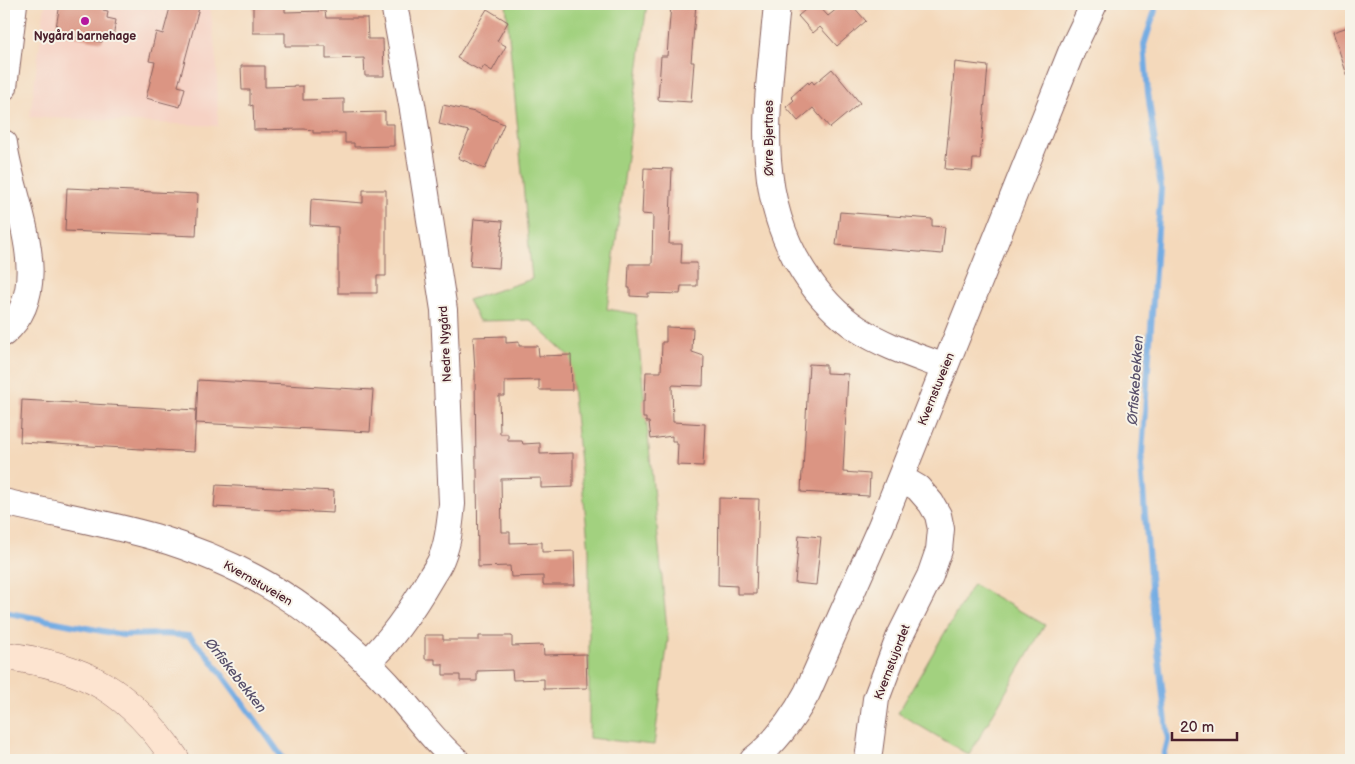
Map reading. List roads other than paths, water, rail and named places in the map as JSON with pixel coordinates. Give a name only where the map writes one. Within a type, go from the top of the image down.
[{"type":"street","points":[[4,86],[14,4]]},
{"type":"street","name":"Nedre Nygård","points":[[367,663],[406,617],[442,558],[449,529],[452,504],[444,310],[413,110],[394,4]]},
{"type":"street","name":"Øvre Bjertnes","points":[[776,4],[769,96],[767,162],[776,211],[785,236],[810,282],[839,315],[858,329],[880,341],[945,367]]},
{"type":"street","name":"Kvernstuveien","points":[[753,760],[786,727],[807,693],[881,526],[1072,50],[1094,4]]},
{"type":"street","points":[[4,143],[25,231],[30,264],[25,301],[15,321],[6,332]]},
{"type":"street","name":"Kvernstujordet","points":[[868,760],[876,699],[898,638],[930,576],[939,550],[941,529],[938,515],[931,503],[918,488],[900,478]]},
{"type":"street","name":"Kvernstuveien","points":[[4,502],[123,529],[186,547],[233,566],[260,581],[310,614],[338,636],[401,698],[430,734],[456,760]]},
{"type":"street","points":[[4,656],[49,663],[94,680],[134,708],[176,760]]},
{"type":"waterway","name":"Ørfiskebekken","points":[[1157,4],[1144,45],[1148,93],[1161,188],[1141,466],[1152,599],[1168,740],[1163,760]]},
{"type":"waterway","name":"Ørfiskebekken","points":[[4,612],[123,635],[165,634],[189,636],[209,657],[284,760]]},
{"type":"place","name":"Nygård barnehage","points":[[85,21]]}]
